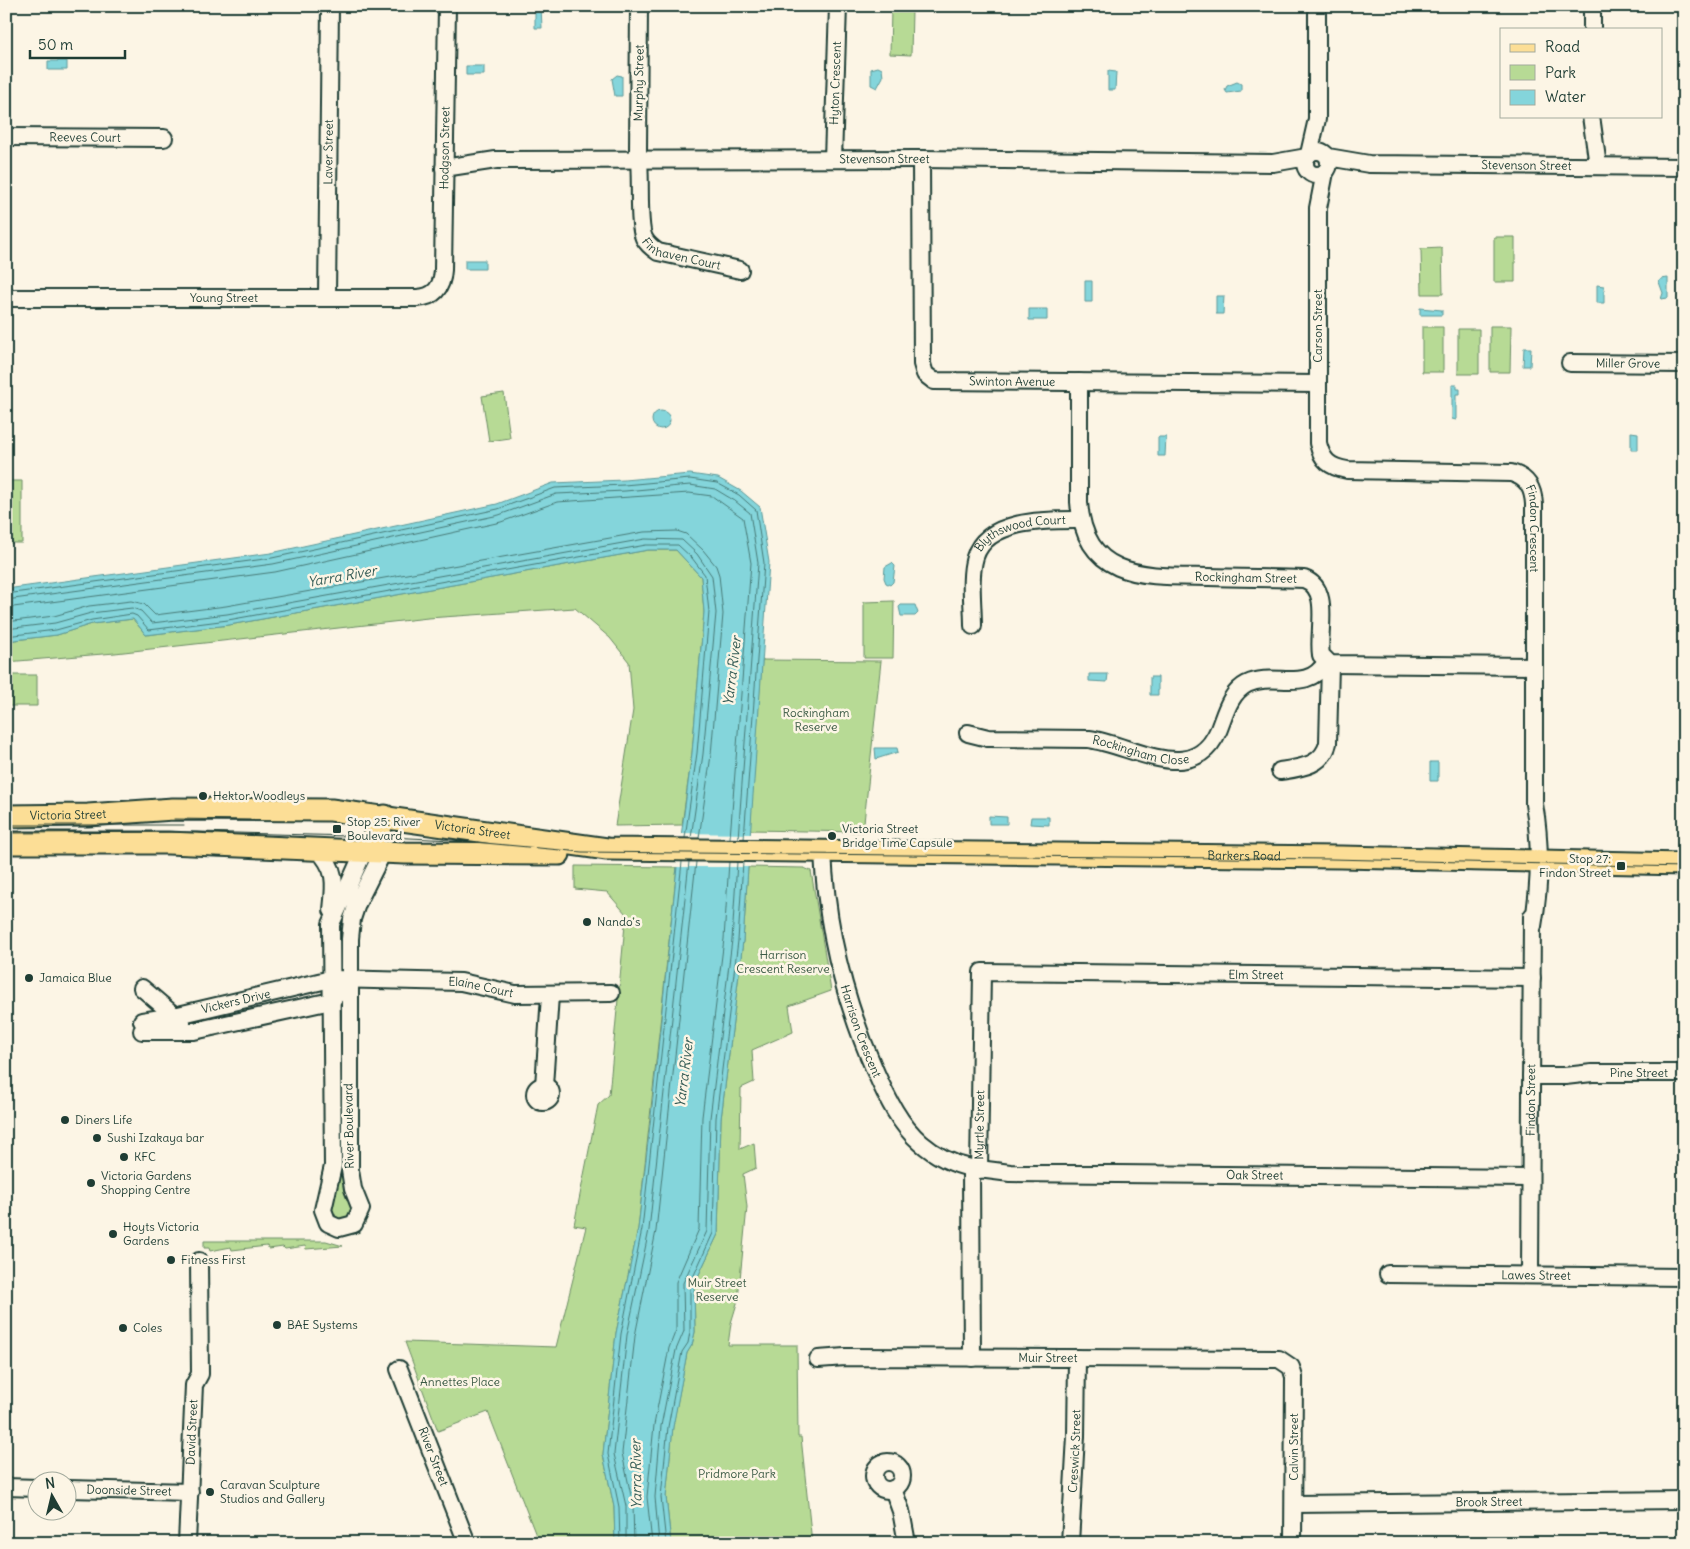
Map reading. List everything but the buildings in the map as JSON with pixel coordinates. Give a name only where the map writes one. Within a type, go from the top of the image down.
[{"type":"main road","name":"Victoria Street","points":[[6,816],[88,816],[184,809],[325,810],[392,817],[502,836],[607,849],[814,851]]},
{"type":"main road","points":[[373,852],[391,831],[392,817]]},
{"type":"main road","name":"Victoria Street","points":[[6,843],[168,843],[373,852],[550,855],[607,849]]},
{"type":"main road","name":"Barkers Road","points":[[814,851],[1336,856],[1684,864]]},
{"type":"street","name":"Laver Street","points":[[327,298],[330,6]]},
{"type":"street","name":"Hodgson Street","points":[[439,289],[443,270],[446,6]]},
{"type":"street","name":"Murphy Street","points":[[640,6],[640,160]]},
{"type":"street","name":"Hyton Crescent","points":[[833,159],[838,6]]},
{"type":"street","name":"Carson Street","points":[[1317,6],[1318,443]]},
{"type":"street","points":[[1592,6],[1592,28]]},
{"type":"street","points":[[1590,166],[1591,118]]},
{"type":"street","name":"Reeves Court","points":[[6,137],[164,138]]},
{"type":"street","name":"Stevenson Street","points":[[444,160],[921,159],[1684,167]]},
{"type":"street","name":"Swinton Avenue","points":[[921,159],[922,364],[925,374],[934,381],[1318,384]]},
{"type":"street","name":"Finhaven Court","points":[[640,160],[642,228],[645,240],[649,246],[658,252],[740,270]]},
{"type":"street","name":"Young Street","points":[[6,298],[423,298],[430,296],[439,289]]},
{"type":"street","name":"Miller Grove","points":[[1570,363],[1684,364]]},
{"type":"street","name":"Rockingham Street","points":[[1079,382],[1079,502],[1081,520],[1090,540],[1104,558],[1124,571],[1137,574],[1304,579],[1310,581],[1320,594],[1320,650],[1328,663],[1328,743],[1325,754],[1311,764],[1280,771]]},
{"type":"street","name":"Findon Crescent","points":[[1318,443],[1323,458],[1328,464],[1347,470],[1503,472],[1518,475],[1532,489],[1534,504],[1534,804],[1530,827],[1534,861]]},
{"type":"street","name":"Blythswood Court","points":[[973,626],[973,566],[977,551],[984,544],[1002,530],[1018,524],[1081,520]]},
{"type":"street","points":[[1328,663],[1534,666]]},
{"type":"street","name":"Rockingham Close","points":[[968,733],[988,738],[1089,739],[1103,741],[1153,758],[1179,760],[1190,758],[1206,750],[1212,743],[1230,702],[1245,685],[1260,680],[1309,679],[1328,663]]},
{"type":"street","name":"River Boulevard","points":[[317,849],[329,863],[333,873],[331,924],[332,1030],[340,1067],[350,1174],[361,1209],[355,1222],[342,1228],[328,1223],[323,1210],[332,1166],[340,1067],[348,1030],[352,919],[373,852]]},
{"type":"street","name":"Harrison Crescent","points":[[814,851],[852,1017],[882,1087],[906,1127],[919,1142],[950,1162],[975,1170]]},
{"type":"street","name":"River Boulevard","points":[[331,924],[373,852]]},
{"type":"street","name":"Findon Street","points":[[1530,1275],[1534,861]]},
{"type":"street","name":"Myrtle Street","points":[[972,1358],[975,1170],[982,972]]},
{"type":"street","name":"Elm Street","points":[[982,972],[1532,978]]},
{"type":"street","name":"Vickers Drive","points":[[331,1001],[192,1031],[142,1026],[236,1001],[331,979],[350,980]]},
{"type":"street","points":[[331,1001],[350,980]]},
{"type":"street","name":"Elaine Court","points":[[350,980],[461,982],[510,994],[610,993]]},
{"type":"street","points":[[142,988],[183,1023],[205,1019],[217,1026]]},
{"type":"street","points":[[544,1086],[550,995]]},
{"type":"street","points":[[236,1001],[241,1020]]},
{"type":"street","points":[[332,1030],[348,1030]]},
{"type":"street","name":"Pine Street","points":[[1531,1072],[1565,1076],[1592,1073],[1684,1073]]},
{"type":"street","name":"Oak Street","points":[[975,1170],[1010,1173],[1530,1178]]},
{"type":"street","name":"David Street","points":[[187,1543],[194,1385],[200,1374],[199,1261]]},
{"type":"street","name":"Lawes Street","points":[[1388,1274],[1684,1277]]},
{"type":"street","name":"Muir Street","points":[[818,1359],[845,1357],[1279,1359]]},
{"type":"street","name":"Creswick Street","points":[[1070,1543],[1076,1436],[1077,1358]]},
{"type":"street","name":"Calvin Street","points":[[1279,1359],[1291,1367],[1294,1377],[1293,1543]]},
{"type":"street","name":"River Street","points":[[399,1369],[466,1543]]},
{"type":"street","points":[[6,1487],[28,1488]]},
{"type":"street","name":"Doonside Street","points":[[78,1489],[190,1492]]},
{"type":"street","points":[[893,1489],[901,1511],[907,1543]]},
{"type":"street","name":"Brook Street","points":[[1294,1504],[1684,1500]]},
{"type":"green space","points":[[891,9],[912,10],[911,55],[890,54]]},
{"type":"green space","points":[[1494,237],[1515,237],[1515,282],[1494,282]]},
{"type":"green space","points":[[1442,248],[1443,294],[1422,294],[1421,249]]},
{"type":"green space","points":[[1490,326],[1511,326],[1510,372],[1490,372]]},
{"type":"green space","points":[[1422,327],[1443,327],[1443,372],[1422,372]]},
{"type":"green space","points":[[1458,329],[1479,329],[1479,374],[1458,374]]},
{"type":"green space","points":[[504,393],[510,438],[489,441],[482,396]]},
{"type":"green space","points":[[6,481],[22,481],[22,543],[6,543]]},
{"type":"green space","points":[[1681,514],[1684,514],[1684,559],[1681,559]]},
{"type":"green space","points":[[648,550],[676,550],[701,577],[704,612],[692,753],[682,825],[615,826],[633,710],[629,662],[610,638],[575,608],[428,618],[115,653],[6,662],[6,641],[57,635],[92,624],[133,619],[146,635],[229,625]]},
{"type":"green space","points":[[894,601],[893,658],[864,658],[864,602]]},
{"type":"green space","name":"Rockingham Reserve","points":[[762,660],[881,661],[863,832],[750,830]]},
{"type":"green space","points":[[6,675],[37,675],[37,706],[6,706]]},
{"type":"green space","name":"Annettes Place","points":[[575,866],[677,867],[638,1229],[616,1333],[603,1454],[614,1507],[615,1543],[539,1543],[488,1412],[438,1431],[405,1342],[556,1347],[586,1227],[574,1225],[598,1105],[609,1095],[626,914],[607,892],[575,889]]},
{"type":"green space","points":[[748,867],[804,868],[811,871],[831,991],[789,1006],[793,1032],[752,1050],[754,1082],[741,1088],[740,1149],[754,1143],[756,1168],[743,1174],[747,1207],[738,1300],[731,1323],[728,1345],[797,1345],[798,1437],[801,1437],[812,1543],[671,1543],[666,1497],[673,1425],[687,1353],[692,1345],[695,1332],[694,1285],[718,1234],[721,1119],[743,941]]},
{"type":"green space","points":[[341,1081],[344,1084],[346,1195],[353,1209],[344,1220],[332,1215],[330,1207],[336,1194],[337,1084]]},
{"type":"green space","points":[[204,1241],[326,1241],[343,1246],[306,1249],[305,1246],[269,1249],[267,1246],[232,1250],[231,1247],[210,1251],[209,1248],[204,1248]]},
{"type":"water","points":[[535,6],[541,6],[542,28],[535,28]]},
{"type":"water","points":[[48,61],[67,61],[67,70],[48,70]]},
{"type":"water","points":[[466,66],[484,66],[484,75],[466,75]]},
{"type":"water","points":[[878,67],[882,69],[883,77],[877,88],[871,85],[871,69]]},
{"type":"water","points":[[1108,71],[1116,72],[1115,90],[1108,90]]},
{"type":"water","points":[[617,75],[622,76],[622,96],[615,96],[612,79]]},
{"type":"water","points":[[1237,82],[1241,84],[1241,91],[1227,93],[1225,90],[1227,86]]},
{"type":"water","points":[[465,260],[485,260],[485,269],[465,269]]},
{"type":"water","points":[[1668,278],[1668,298],[1661,299],[1663,293],[1659,282],[1661,279]]},
{"type":"water","points":[[1085,281],[1092,281],[1092,302],[1085,302]]},
{"type":"water","points":[[1597,285],[1604,286],[1604,303],[1597,303]]},
{"type":"water","points":[[1216,296],[1224,296],[1223,314],[1216,314]]},
{"type":"water","points":[[1420,308],[1442,310],[1442,315],[1420,315]]},
{"type":"water","points":[[1029,309],[1047,309],[1047,320],[1029,320]]},
{"type":"water","points":[[1524,348],[1531,348],[1530,366],[1523,366]]},
{"type":"water","points":[[1452,385],[1457,385],[1457,389],[1460,389],[1460,394],[1456,394],[1456,420],[1452,419]]},
{"type":"water","points":[[657,411],[665,411],[670,416],[668,427],[657,429],[652,424],[652,416]]},
{"type":"water","points":[[1631,432],[1638,433],[1638,450],[1631,450]]},
{"type":"water","points":[[1158,437],[1166,437],[1165,456],[1158,456]]},
{"type":"water","name":"Yarra River","points":[[690,474],[718,478],[741,491],[760,507],[769,562],[743,941],[721,1119],[718,1234],[694,1285],[695,1332],[692,1345],[687,1353],[673,1427],[666,1497],[671,1543],[615,1543],[614,1507],[603,1454],[616,1333],[638,1229],[677,867],[692,753],[704,612],[701,577],[676,550],[648,550],[229,625],[146,635],[133,619],[92,624],[57,635],[6,641],[6,589],[271,553],[497,504],[553,483],[624,480]]},
{"type":"water","points":[[892,563],[895,566],[893,582],[890,585],[886,583],[884,578],[885,567]]},
{"type":"water","points":[[901,605],[915,605],[918,613],[915,616],[901,616],[899,607]]},
{"type":"water","points":[[1089,674],[1108,674],[1107,682],[1089,681]]},
{"type":"water","points":[[1150,677],[1158,677],[1158,695],[1150,695]]},
{"type":"water","points":[[875,748],[897,748],[898,752],[876,759]]},
{"type":"water","points":[[1430,762],[1438,762],[1438,781],[1430,781]]},
{"type":"water","points":[[989,816],[1007,817],[1007,824],[989,824]]},
{"type":"water","points":[[1031,817],[1049,817],[1049,825],[1030,824]]},
{"type":"pier","points":[[678,833],[752,834],[750,867],[674,867]]},
{"type":"tram line","points":[[174,819],[250,820]]},
{"type":"tram line","points":[[6,825],[184,825]]},
{"type":"tram line","points":[[6,833],[198,832],[388,837],[452,840],[582,852],[1331,859],[1684,867]]},
{"type":"place","name":"Hektor Woodleys","points":[[203,796]]},
{"type":"place","name":"Stop 25: River Boulevard","points":[[337,829]]},
{"type":"place","name":"Victoria Street Bridge Time Capsule","points":[[832,836]]},
{"type":"place","name":"Stop 27: Findon Street","points":[[1621,866]]},
{"type":"place","name":"Nando's","points":[[587,922]]},
{"type":"place","name":"Jamaica Blue","points":[[29,978]]},
{"type":"place","name":"Diners Life","points":[[65,1120]]},
{"type":"place","name":"Sushi Izakaya bar","points":[[97,1138]]},
{"type":"place","name":"KFC","points":[[124,1157]]},
{"type":"place","name":"Victoria Gardens Shopping Centre","points":[[91,1183]]},
{"type":"place","name":"Hoyts Victoria Gardens","points":[[113,1234]]},
{"type":"place","name":"Fitness First","points":[[171,1260]]},
{"type":"place","name":"BAE Systems","points":[[277,1325]]},
{"type":"place","name":"Coles","points":[[123,1328]]},
{"type":"place","name":"Caravan Sculpture Studios and Gallery","points":[[210,1492]]},
{"type":"park label","name":"Harrison Crescent Reserve","points":[[783,962]]},
{"type":"park label","name":"Muir Street Reserve","points":[[717,1290]]},
{"type":"park label","name":"Pridmore Park","points":[[737,1474]]}]
